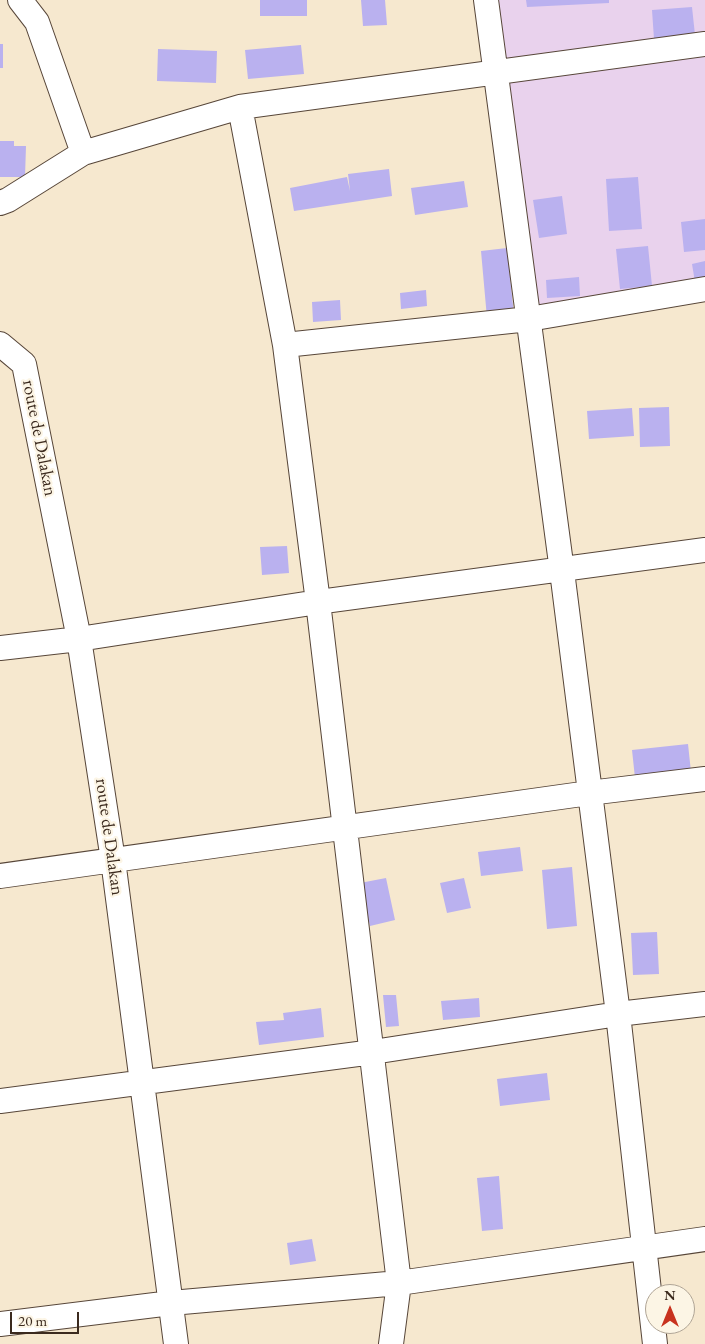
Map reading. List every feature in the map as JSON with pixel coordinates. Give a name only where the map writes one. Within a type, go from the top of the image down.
[{"type":"street","points":[[20,0],[37,22],[83,153]]},
{"type":"street","points":[[486,0],[562,571],[618,1014],[655,1344]]},
{"type":"street","points":[[0,203],[83,153],[240,108],[705,44]]},
{"type":"street","points":[[240,108],[285,345],[373,1052],[399,1283],[391,1344]]},
{"type":"street","points":[[285,345],[529,319],[705,289]]},
{"type":"street","name":"route de Dalakan","points":[[0,344],[24,364],[79,639],[114,860],[176,1344]]},
{"type":"street","points":[[0,648],[79,639],[318,602],[562,571],[705,550]]},
{"type":"street","points":[[0,876],[345,829],[589,793],[705,779]]},
{"type":"street","points":[[0,1101],[373,1052],[618,1014],[705,1004]]},
{"type":"street","points":[[0,1324],[171,1303],[399,1283],[705,1240]]},
{"type":"shaded area","points":[[497,0],[705,0],[705,280],[536,307]]},
{"type":"building","points":[[260,0],[307,0],[307,16],[260,16]]},
{"type":"building","points":[[361,0],[385,0],[387,25],[363,26]]},
{"type":"building","points":[[526,0],[609,0],[609,3],[527,7]]},
{"type":"building","points":[[692,7],[695,35],[654,39],[652,10]]},
{"type":"building","points":[[0,44],[3,44],[3,68],[0,68]]},
{"type":"building","points":[[301,45],[304,74],[248,79],[245,50]]},
{"type":"building","points":[[158,49],[217,51],[216,83],[157,81]]},
{"type":"building","points":[[0,141],[14,141],[14,146],[26,146],[25,177],[0,177]]},
{"type":"building","points":[[389,169],[392,196],[294,211],[290,188],[347,177],[350,191],[348,174]]},
{"type":"building","points":[[638,177],[642,229],[609,231],[606,179]]},
{"type":"building","points":[[464,181],[468,207],[415,215],[411,188]]},
{"type":"building","points":[[562,196],[567,234],[539,238],[533,200]]},
{"type":"building","points":[[705,219],[705,250],[684,252],[681,222]]},
{"type":"building","points":[[648,246],[652,286],[620,289],[616,249]]},
{"type":"building","points":[[507,248],[514,315],[487,318],[481,251]]},
{"type":"building","points":[[705,261],[705,279],[695,282],[692,264]]},
{"type":"building","points":[[579,277],[580,296],[547,298],[546,280]]},
{"type":"building","points":[[426,290],[427,306],[401,309],[400,293]]},
{"type":"building","points":[[340,300],[341,320],[313,322],[312,302]]},
{"type":"building","points":[[669,407],[670,446],[640,447],[639,408]]},
{"type":"building","points":[[632,408],[634,436],[589,439],[587,411]]},
{"type":"building","points":[[287,546],[289,573],[262,575],[260,547]]},
{"type":"building","points":[[688,744],[691,772],[635,778],[632,750]]},
{"type":"building","points":[[520,847],[523,871],[481,876],[478,852]]},
{"type":"building","points":[[572,867],[577,926],[547,929],[542,870]]},
{"type":"building","points":[[386,878],[395,920],[370,926],[360,883]]},
{"type":"building","points":[[464,878],[471,908],[447,913],[440,883]]},
{"type":"building","points":[[657,932],[659,974],[633,975],[631,933]]},
{"type":"building","points":[[383,995],[396,995],[399,1026],[386,1027]]},
{"type":"building","points":[[479,998],[480,1017],[443,1020],[441,1001]]},
{"type":"building","points":[[321,1008],[324,1037],[259,1045],[256,1022],[284,1020],[283,1013]]},
{"type":"building","points":[[547,1073],[550,1100],[500,1106],[497,1079]]},
{"type":"building","points":[[499,1176],[503,1229],[482,1231],[477,1178]]},
{"type":"building","points":[[312,1239],[316,1261],[290,1265],[287,1243]]}]
